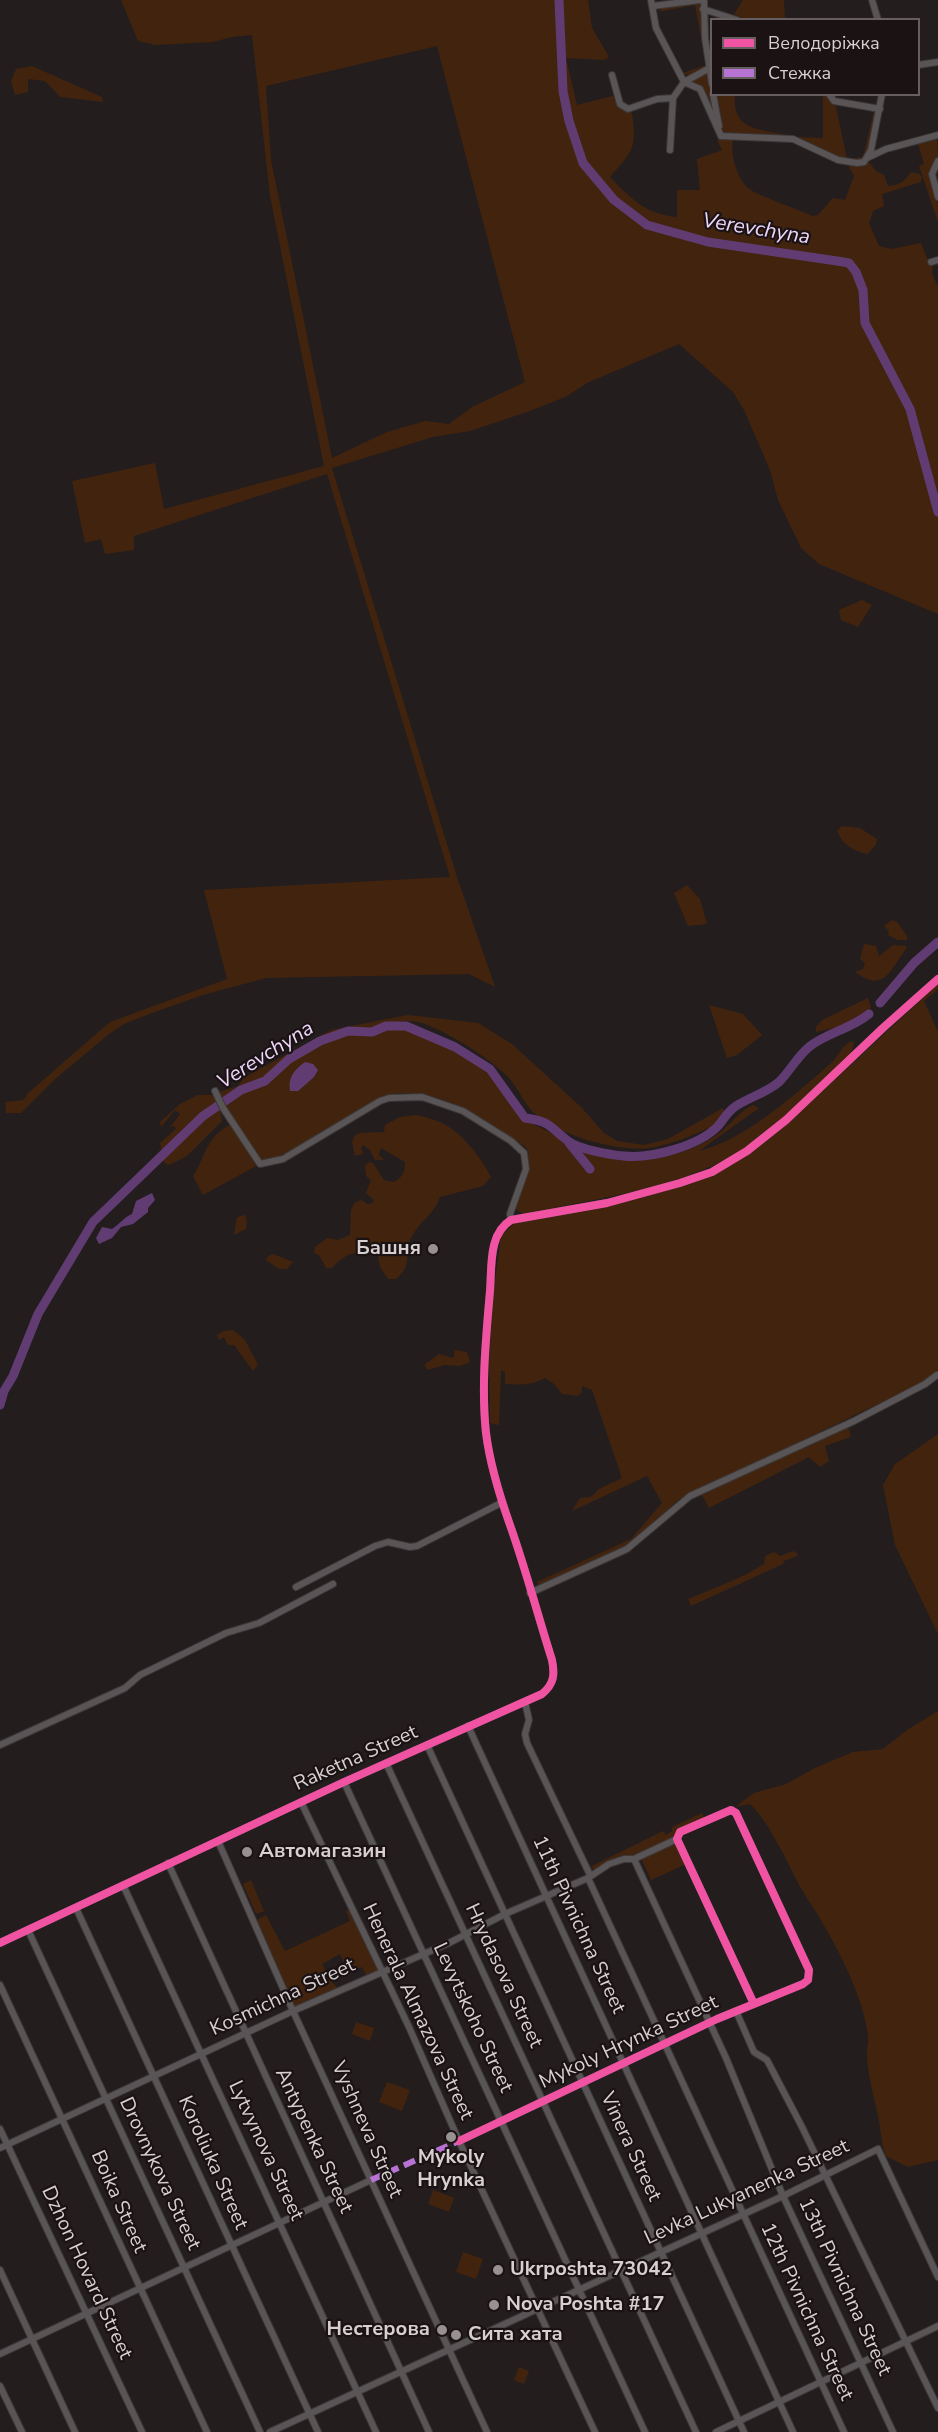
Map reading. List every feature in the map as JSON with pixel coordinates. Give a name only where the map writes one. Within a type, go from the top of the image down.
[{"type":"street","points":[[710,79],[702,0],[652,3],[657,28],[684,82],[699,89],[721,136]]},
{"type":"street","points":[[872,0],[877,18]]},
{"type":"street","points":[[703,9],[731,18]]},
{"type":"street","points":[[920,65],[938,62]]},
{"type":"street","points":[[670,150],[673,98],[684,82],[708,69]]},
{"type":"street","points":[[612,75],[620,104],[624,108],[631,109],[657,99],[673,98]]},
{"type":"street","points":[[713,96],[721,136]]},
{"type":"street","points":[[830,96],[834,101],[880,109]]},
{"type":"street","points":[[865,160],[872,150],[882,96]]},
{"type":"street","points":[[721,136],[793,139],[838,160],[857,163],[886,149],[938,135]]},
{"type":"street","points":[[938,161],[932,174],[938,197]]},
{"type":"street","points":[[215,1091],[223,1108],[260,1164],[283,1159],[389,1098],[422,1097],[450,1105],[511,1142],[524,1153],[526,1168],[510,1214],[511,1220],[607,1203],[680,1183],[721,1167],[747,1151],[786,1120],[890,1021],[938,979]]},
{"type":"street","name":"Raketna Street","points":[[0,1943],[344,1782],[525,1702],[548,1689],[554,1675],[552,1660],[501,1503],[493,1474],[486,1432],[485,1367],[494,1245],[499,1229],[511,1220]]},
{"type":"street","points":[[530,1593],[627,1549],[690,1496],[854,1421],[925,1384],[937,1375]]},
{"type":"street","points":[[296,1587],[375,1546],[388,1542],[410,1547],[417,1546],[501,1503]]},
{"type":"street","points":[[0,1745],[125,1689],[140,1675],[226,1633],[259,1623],[333,1584]]},
{"type":"street","name":"12th Pivnichna Street","points":[[525,1702],[529,1719],[525,1734],[527,1743],[741,2214],[844,2432]]},
{"type":"street","name":"11th Pivnichna Street","points":[[468,1726],[794,2432]]},
{"type":"street","name":"Vinera Street","points":[[427,1745],[744,2432]]},
{"type":"street","name":"Hrydasova Street","points":[[386,1763],[696,2432]]},
{"type":"street","name":"Levytskoho Street","points":[[344,1782],[645,2432]]},
{"type":"street","name":"Henerala Almazova Street","points":[[301,1802],[382,1971],[595,2432]]},
{"type":"street","name":"Kosmichna Street","points":[[0,2148],[293,2011],[424,1954],[505,1914],[589,1877],[618,1860],[634,1859],[677,1838],[680,1832],[733,1810],[741,1822],[810,1974]]},
{"type":"street","points":[[677,1838],[754,2004]]},
{"type":"street","name":"Vyshneva Street","points":[[218,1841],[293,2011],[487,2432]]},
{"type":"street","name":"13th Pivnichna Street","points":[[634,1859],[711,2023],[783,2196],[893,2432]]},
{"type":"street","name":"Antypenka Street","points":[[168,1863],[429,2432]]},
{"type":"street","name":"Lytvynova Street","points":[[123,1885],[376,2432]]},
{"type":"street","name":"Koroliuka Street","points":[[76,1908],[318,2432]]},
{"type":"street","name":"Drovnykova Street","points":[[28,1930],[260,2432]]},
{"type":"street","name":"Mykoly Hrynka Street","points":[[459,2141],[664,2044],[803,1984],[808,1980],[810,1974]]},
{"type":"street","name":"Boika Street","points":[[0,1985],[207,2432]]},
{"type":"street","points":[[736,2012],[754,2052],[767,2060],[826,2175],[938,2408]]},
{"type":"street","name":"Dzhon Hovard Street","points":[[0,2128],[142,2432]]},
{"type":"street","name":"Levka Lukyanenka Street","points":[[270,2432],[783,2196],[878,2149],[938,2277]]},
{"type":"street","points":[[0,2354],[371,2180]]},
{"type":"street","points":[[0,2270],[75,2432]]},
{"type":"street","points":[[716,2432],[938,2326]]},
{"type":"street","points":[[0,2386],[22,2432]]},
{"type":"shaded area","points":[[121,0],[588,0],[592,28],[609,57],[604,60],[566,58],[577,105],[613,96],[621,108],[632,113],[634,134],[631,148],[624,161],[610,177],[632,198],[648,209],[666,216],[677,217],[677,190],[700,190],[697,159],[722,150],[717,140],[733,140],[735,166],[748,188],[812,216],[818,215],[833,198],[845,200],[854,176],[847,163],[859,164],[868,161],[876,171],[884,175],[888,186],[901,182],[911,172],[920,174],[921,182],[882,194],[884,206],[873,211],[869,223],[879,246],[891,249],[921,243],[930,266],[933,266],[932,273],[938,287],[938,614],[819,564],[801,548],[778,500],[770,470],[744,410],[733,392],[679,344],[589,382],[565,397],[530,411],[470,431],[433,437],[332,468],[457,877],[495,987],[469,974],[266,978],[203,995],[124,1024],[54,1080],[21,1113],[6,1113],[5,1102],[24,1100],[27,1094],[110,1022],[227,979],[204,890],[450,877],[327,474],[134,536],[134,550],[105,554],[101,539],[85,543],[72,481],[155,463],[164,509],[324,466],[270,196],[252,35],[213,42],[156,45],[138,41]],"holes":[[[437,46],[525,382],[472,407],[449,424],[425,421],[387,432],[332,458],[271,160],[266,86]]]},
{"type":"shaded area","points":[[703,0],[706,65],[695,5],[658,12],[663,8]]},
{"type":"shaded area","points":[[743,0],[784,0],[785,18],[741,18],[734,14]]},
{"type":"shaded area","points":[[706,65],[706,68],[689,76],[683,73]]},
{"type":"shaded area","points":[[32,66],[102,97],[103,102],[60,97],[45,81],[28,79],[28,92],[15,95],[11,81],[16,69]]},
{"type":"shaded area","points":[[707,70],[710,96],[712,96],[719,129],[701,89],[687,81]]},
{"type":"shaded area","points":[[715,96],[735,96],[738,115],[749,126],[785,135],[764,137],[723,135]]},
{"type":"shaded area","points":[[823,96],[828,96],[836,107],[847,159],[863,157],[874,110],[877,110],[869,151],[861,161],[839,158],[796,137],[823,138]]},
{"type":"shaded area","points":[[937,139],[938,158],[930,170],[930,177],[938,204],[938,222],[919,166],[924,164],[918,144]]},
{"type":"shaded area","points":[[862,600],[872,605],[858,627],[841,620],[839,610]]},
{"type":"shaded area","points":[[842,826],[860,828],[877,839],[876,845],[867,854],[852,849],[842,840],[837,831]]},
{"type":"shaded area","points":[[687,885],[700,899],[707,924],[688,926],[674,893]]},
{"type":"shaded area","points":[[892,920],[897,922],[907,936],[907,940],[898,940],[888,935],[889,931],[884,926]]},
{"type":"shaded area","points":[[864,944],[876,946],[879,956],[893,945],[907,946],[888,974],[874,981],[855,972],[863,969],[865,963],[860,959]]},
{"type":"shaded area","points":[[938,984],[938,989],[924,1001],[938,1032],[938,1375],[678,1500],[637,1539],[623,1548],[539,1586],[537,1582],[631,1539],[662,1503],[647,1476],[572,1511],[580,1498],[591,1497],[599,1489],[622,1478],[592,1390],[582,1386],[582,1392],[578,1396],[562,1394],[545,1378],[526,1384],[505,1384],[505,1371],[501,1371],[499,1425],[490,1423],[489,1362],[493,1297],[501,1235],[515,1223],[587,1210],[691,1184],[722,1170],[764,1143],[785,1126]]},
{"type":"shaded area","points":[[868,998],[871,1008],[868,1011],[839,1027],[816,1032],[816,1027],[822,1020]]},
{"type":"shaded area","points":[[709,1005],[743,1014],[762,1035],[737,1055],[727,1058]]},
{"type":"shaded area","points":[[408,1015],[478,1023],[512,1044],[581,1107],[604,1133],[617,1141],[644,1145],[668,1139],[723,1108],[727,1121],[669,1144],[636,1149],[605,1144],[572,1135],[544,1120],[533,1112],[501,1070],[478,1053],[435,1028],[422,1023],[406,1021],[363,1029],[366,1032],[397,1027],[416,1030],[477,1062],[497,1081],[519,1117],[555,1135],[568,1147],[580,1147],[638,1159],[678,1153],[704,1143],[749,1107],[753,1105],[759,1108],[699,1151],[716,1146],[733,1137],[785,1102],[830,1064],[845,1045],[852,1041],[854,1043],[849,1056],[839,1068],[764,1134],[731,1157],[706,1169],[655,1186],[523,1214],[515,1208],[528,1170],[526,1147],[470,1111],[424,1095],[404,1093],[384,1096],[283,1154],[269,1159],[260,1159],[255,1155],[219,1098],[219,1092],[238,1086],[245,1077],[331,1030]]},
{"type":"shaded area","points":[[305,1062],[313,1064],[318,1070],[314,1077],[298,1091],[290,1091],[293,1074]]},
{"type":"shaded area","points":[[198,1095],[212,1095],[219,1107],[222,1121],[187,1156],[169,1165],[164,1163],[160,1143],[176,1129],[174,1126],[170,1127],[180,1114],[175,1110],[161,1127],[160,1122],[180,1104]]},
{"type":"shaded area","points":[[417,1115],[448,1126],[463,1138],[482,1161],[491,1177],[483,1186],[440,1197],[435,1208],[412,1236],[409,1242],[407,1264],[396,1279],[388,1279],[380,1267],[378,1257],[371,1254],[353,1254],[342,1259],[332,1268],[326,1268],[319,1255],[314,1253],[315,1247],[327,1238],[338,1240],[350,1235],[351,1210],[355,1202],[362,1200],[367,1204],[373,1203],[374,1200],[366,1193],[371,1180],[366,1176],[365,1166],[369,1162],[373,1163],[384,1180],[394,1182],[405,1169],[405,1162],[381,1148],[379,1155],[384,1160],[375,1160],[370,1150],[363,1145],[361,1148],[363,1154],[355,1156],[352,1142],[354,1136],[360,1133],[384,1132],[385,1125],[400,1117]]},
{"type":"shaded area","points":[[232,1124],[256,1166],[203,1195],[193,1176],[212,1140]]},
{"type":"shaded area","points":[[152,1193],[155,1200],[148,1208],[148,1212],[133,1224],[121,1227],[112,1238],[99,1244],[96,1238],[102,1227],[112,1229],[132,1214],[136,1201]]},
{"type":"shaded area","points":[[245,1215],[246,1229],[234,1235],[237,1217]]},
{"type":"shaded area","points":[[273,1254],[293,1262],[287,1269],[279,1269],[266,1260]]},
{"type":"shaded area","points":[[233,1330],[245,1340],[258,1365],[253,1371],[234,1345],[228,1345],[224,1337],[219,1340],[217,1335]]},
{"type":"shaded area","points":[[455,1350],[467,1352],[470,1362],[460,1366],[444,1365],[428,1370],[424,1365],[439,1354],[453,1358]]},
{"type":"shaded area","points":[[848,1426],[851,1437],[825,1446],[829,1461],[820,1467],[809,1457],[709,1508],[702,1495]]},
{"type":"shaded area","points":[[938,1434],[938,1634],[895,1545],[883,1485],[895,1464]]},
{"type":"shaded area","points":[[793,1551],[797,1553],[797,1556],[784,1561],[783,1564],[691,1606],[688,1599],[764,1564],[765,1556],[774,1552],[780,1556]]},
{"type":"shaded area","points":[[938,1711],[938,2160],[908,2167],[886,2156],[884,2151],[868,2069],[868,2037],[865,2020],[856,1990],[842,1959],[779,1845],[758,1812],[750,1804],[735,1807],[754,1793],[786,1784],[815,1768],[853,1752],[883,1749],[907,1730]]},
{"type":"shaded area","points":[[702,1813],[705,1819],[674,1839],[637,1857],[623,1855],[595,1870],[590,1867],[663,1831],[666,1835],[672,1831],[672,1827]]},
{"type":"shaded area","points":[[674,1842],[686,1864],[651,1880],[641,1858]]},
{"type":"shaded area","points":[[251,1880],[264,1911],[256,1914],[243,1884]]},
{"type":"shaded area","points":[[349,1910],[378,1970],[366,1975],[362,1967],[349,1973],[340,1954],[322,1964],[331,1981],[338,1988],[295,2007],[257,1920],[266,1915],[285,1951],[350,1921],[346,1911]]},
{"type":"shaded area","points":[[356,2022],[374,2028],[370,2041],[352,2034]]},
{"type":"shaded area","points":[[387,2082],[410,2090],[402,2111],[379,2102]]},
{"type":"shaded area","points":[[433,2190],[454,2198],[449,2212],[428,2204]]},
{"type":"shaded area","points":[[463,2252],[483,2259],[476,2279],[456,2272]]},
{"type":"shaded area","points":[[519,2367],[529,2371],[524,2384],[514,2380]]},
{"type":"waterway","name":"Verevchyna","points":[[559,0],[563,91],[569,121],[583,163],[614,200],[647,225],[708,242],[849,263],[856,272],[863,290],[865,323],[910,409],[938,512]]},
{"type":"waterway","name":"Verevchyna","points":[[880,1003],[914,963],[938,942]]},
{"type":"waterway","name":"Verevchyna","points":[[0,1405],[38,1314],[93,1222],[203,1116],[241,1090],[265,1081],[289,1059],[320,1041],[348,1031],[372,1032],[386,1026],[406,1026],[455,1047],[490,1069],[525,1118],[545,1123],[579,1147],[611,1154],[635,1156],[674,1150],[699,1140],[718,1126],[736,1106],[779,1082],[809,1047],[869,1014]]},
{"type":"waterway","points":[[569,1143],[590,1169]]},
{"type":"marked path","points":[[371,2180],[459,2141]]},
{"type":"cycle path","points":[[0,1943],[344,1782],[542,1694],[549,1687],[553,1679],[552,1660],[499,1491],[486,1433],[484,1398],[486,1344],[491,1262],[498,1234],[511,1220],[607,1203],[712,1172],[747,1151],[786,1120],[938,979]]},
{"type":"cycle path","points":[[459,2141],[717,2019],[803,1984],[808,1980],[809,1970],[736,1813],[731,1810],[680,1832],[677,1839],[754,2004]]},
{"type":"place","name":"Башня","points":[[433,1249]]},
{"type":"place","name":"Автомагазин","points":[[247,1852]]},
{"type":"place","name":"Mykoly Hrynka","points":[[451,2137]]},
{"type":"place","name":"Ukrposhta 73042","points":[[498,2270]]},
{"type":"place","name":"Nova Poshta #17","points":[[494,2305]]},
{"type":"place","name":"Нестерова","points":[[442,2330]]},
{"type":"place","name":"Сита хата","points":[[456,2335]]}]
